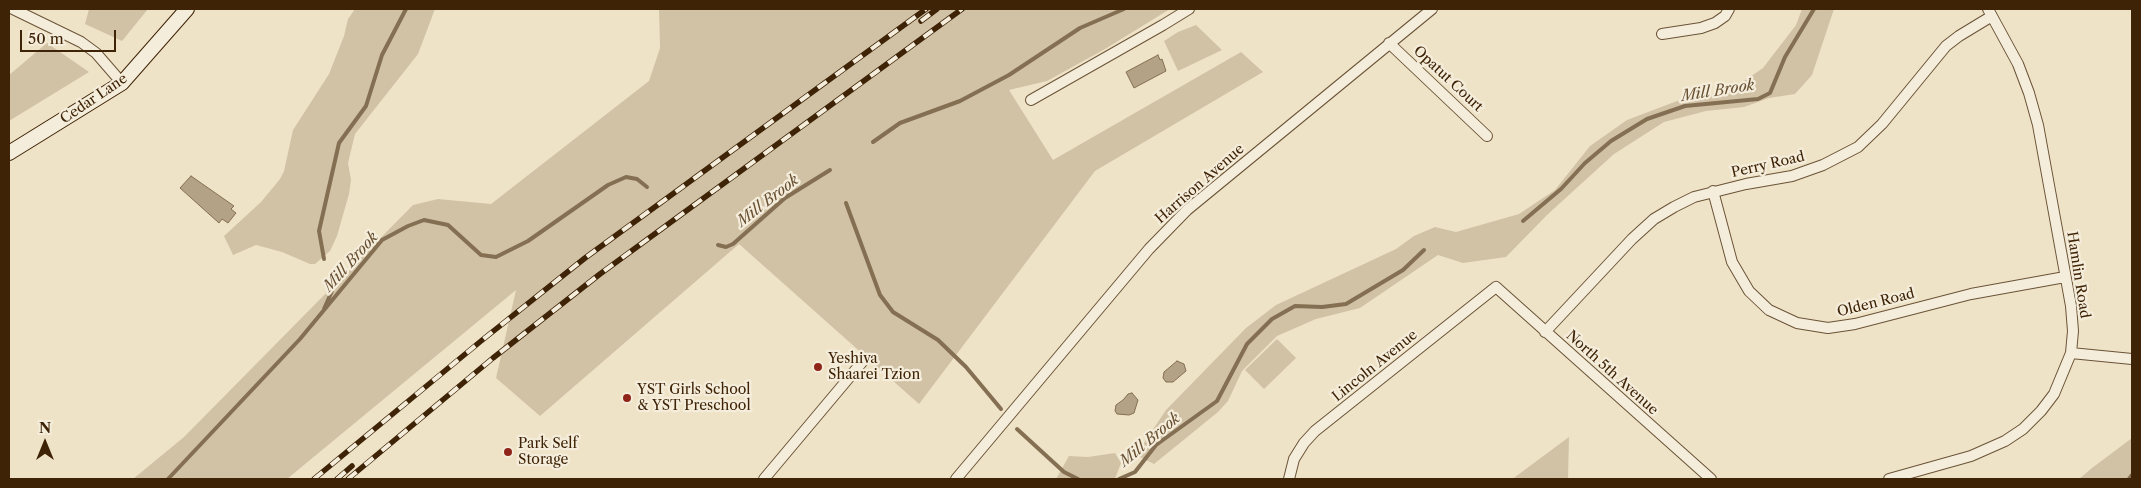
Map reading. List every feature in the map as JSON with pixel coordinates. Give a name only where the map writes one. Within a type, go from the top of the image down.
[{"type":"street","points":[[13,9],[82,42],[96,53],[122,82]]},
{"type":"street","name":"Cedar Lane","points":[[9,153],[122,82],[187,9]]},
{"type":"street","points":[[1032,100],[1188,9]]},
{"type":"street","name":"Harrison Avenue","points":[[956,479],[1149,249],[1187,210],[1432,9]]},
{"type":"street","points":[[1662,34],[1701,28],[1715,23],[1725,16],[1729,9]]},
{"type":"street","name":"Perry Road","points":[[1545,332],[1632,239],[1674,207],[1713,191],[1792,176],[1823,165],[1858,147],[1882,124],[1946,46],[1990,12]]},
{"type":"street","name":"Hamlin Road","points":[[1889,479],[1971,456],[1997,445],[2023,429],[2054,394],[2071,353],[2073,331],[2038,125],[2030,93],[2018,64],[1990,12]]},
{"type":"street","name":"Opatut Court","points":[[1389,44],[1487,136]]},
{"type":"street","name":"Olden Road","points":[[1713,191],[1732,262],[1749,291],[1769,310],[1797,323],[1828,328],[1855,324],[1971,294],[2065,276]]},
{"type":"street","name":"North 5th Avenue","points":[[1496,287],[1711,479]]},
{"type":"street","name":"Lincoln Avenue","points":[[1289,479],[1294,460],[1304,443],[1315,431],[1496,287]]},
{"type":"street","points":[[2071,353],[2132,359]]},
{"type":"street","points":[[764,479],[863,360]]},
{"type":"shaded area","points":[[89,9],[148,9],[122,41],[85,24]]},
{"type":"shaded area","points":[[355,9],[435,9],[418,54],[355,134],[348,163],[351,180],[349,194],[337,236],[330,251],[315,264],[310,264],[282,252],[256,245],[233,255],[224,236],[261,202],[280,179],[284,171],[293,130],[329,74],[344,36],[348,19]]},
{"type":"shaded area","points":[[659,9],[1170,9],[1105,49],[1047,81],[1009,90],[1053,160],[1241,52],[1263,72],[1095,171],[919,404],[739,244],[540,416],[496,378],[516,290],[287,479],[133,479],[184,437],[413,205],[438,199],[491,204],[649,81],[660,48]]},
{"type":"shaded area","points":[[1802,9],[1834,9],[1812,75],[1795,94],[1769,98],[1744,107],[1706,111],[1664,122],[1614,154],[1547,215],[1506,257],[1463,263],[1438,255],[1360,308],[1316,319],[1277,336],[1242,371],[1228,401],[1218,412],[1154,464],[1136,455],[1166,410],[1246,328],[1276,305],[1396,249],[1414,236],[1435,227],[1456,232],[1519,214],[1555,190],[1590,146],[1627,120],[1677,101],[1731,90],[1763,68],[1796,25]]},
{"type":"shaded area","points":[[1196,25],[1222,50],[1178,71],[1164,41],[1178,32]]},
{"type":"shaded area","points":[[47,43],[89,72],[9,121],[9,75]]},
{"type":"shaded area","points":[[1158,55],[1160,60],[1162,59],[1166,71],[1134,88],[1126,72]]},
{"type":"shaded area","points":[[191,176],[234,206],[231,209],[236,213],[228,223],[222,219],[219,223],[180,188]]},
{"type":"shaded area","points":[[1277,339],[1296,358],[1264,389],[1245,370]]},
{"type":"shaded area","points":[[1177,361],[1184,364],[1186,371],[1173,382],[1166,382],[1163,378],[1164,372]]},
{"type":"shaded area","points":[[1132,393],[1138,400],[1134,413],[1129,415],[1117,414],[1115,411],[1116,405],[1128,394]]},
{"type":"shaded area","points":[[1569,437],[1568,479],[1513,479],[1515,477]]},
{"type":"shaded area","points":[[2132,438],[2132,479],[2079,479],[2092,468]]},
{"type":"shaded area","points":[[1115,453],[1121,463],[1115,479],[1056,479],[1069,456],[1088,457]]},
{"type":"waterway","points":[[324,259],[319,231],[339,143],[366,106],[382,55],[406,9]]},
{"type":"waterway","points":[[873,142],[900,123],[960,101],[1009,75],[1080,28],[1124,9]]},
{"type":"waterway","name":"Mill Brook","points":[[1523,221],[1561,189],[1585,163],[1611,141],[1647,119],[1685,106],[1758,99],[1770,93],[1785,57],[1814,9]]},
{"type":"waterway","name":"Mill Brook","points":[[718,245],[726,247],[733,244],[785,198],[830,170]]},
{"type":"waterway","name":"Mill Brook","points":[[168,479],[300,339],[382,240],[424,220],[448,225],[481,255],[496,257],[528,241],[608,185],[626,177],[637,179],[647,187]]},
{"type":"waterway","name":"Mill Brook","points":[[846,203],[880,295],[893,312],[938,340],[966,367],[1001,409]]},
{"type":"waterway","name":"Mill Brook","points":[[1119,479],[1135,472],[1156,445],[1217,401],[1247,344],[1272,319],[1295,306],[1322,307],[1346,304],[1403,270],[1424,250]]},
{"type":"waterway","name":"Mill Brook","points":[[324,309],[332,291]]},
{"type":"waterway","name":"Mill Brook","points":[[1017,429],[1064,472],[1078,479]]},
{"type":"waterway","points":[[2129,479],[2132,475]]},
{"type":"railway","points":[[314,479],[585,258],[926,9]]},
{"type":"railway","points":[[921,21],[937,9]]},
{"type":"railway","points":[[348,479],[493,358],[600,274],[962,9]]},
{"type":"railway","points":[[337,479],[352,466]]},
{"type":"place","name":"Yeshiva Shaarei Tzion","points":[[818,367]]},
{"type":"place","name":"YST Girls School & YST Preschool","points":[[627,398]]},
{"type":"place","name":"Park Self Storage","points":[[508,452]]}]
